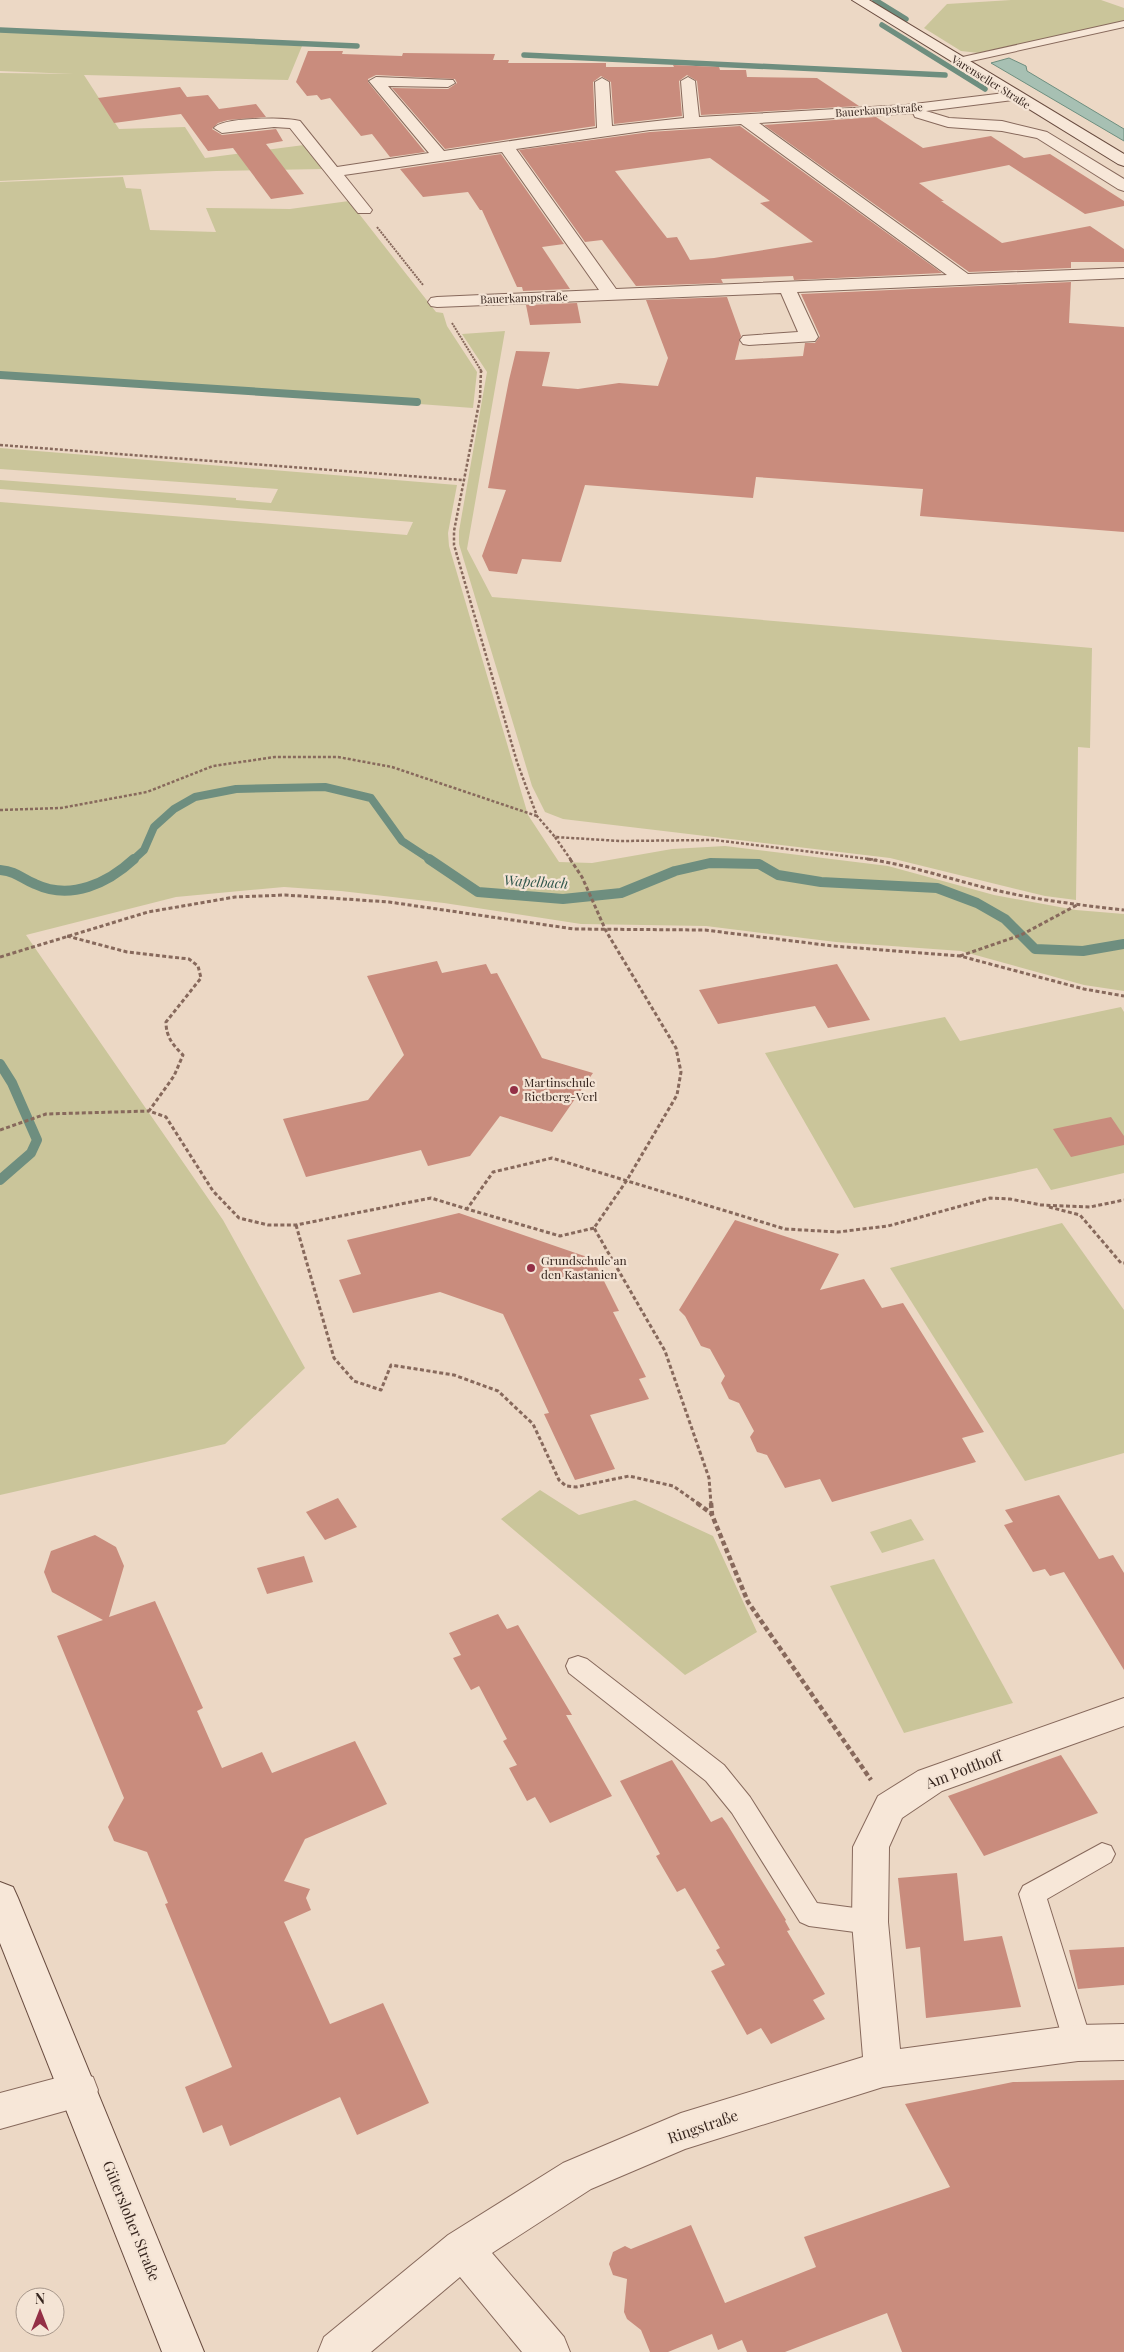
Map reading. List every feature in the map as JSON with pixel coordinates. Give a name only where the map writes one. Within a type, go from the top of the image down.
[{"type":"street","name":"Varenseller Straße","points":[[859,0],[1013,96],[1124,161]]},
{"type":"street","points":[[440,156],[376,81],[448,83]]},
{"type":"street","points":[[688,81],[692,122]]},
{"type":"street","points":[[602,82],[606,130]]},
{"type":"street","name":"Bauerkampstraße","points":[[333,172],[606,130],[743,118],[906,109],[1013,96]]},
{"type":"street","name":"Varenseller Straße","points":[[906,109],[948,122],[1002,126],[1042,135],[1124,186]]},
{"type":"street","points":[[743,118],[962,278]]},
{"type":"street","points":[[222,128],[274,122],[295,124],[364,210]]},
{"type":"street","points":[[505,145],[612,295]]},
{"type":"street","name":"Bauerkampstraße","points":[[437,302],[787,288],[962,278],[1124,273]]},
{"type":"street","points":[[749,340],[809,336],[787,288]]},
{"type":"street","name":"Am Potthoff","points":[[890,1807],[930,1781],[1124,1712]]},
{"type":"street","points":[[883,2069],[870,1922],[871,1847],[890,1807]]},
{"type":"street","name":"Gütersloher Straße","points":[[0,1898],[183,2352]]},
{"type":"street","name":"Ringstraße","points":[[339,2352],[462,2249],[586,2172],[681,2132],[883,2069],[1078,2044],[1124,2042]]},
{"type":"street","points":[[0,2111],[79,2090]]},
{"type":"street","points":[[462,2249],[549,2352]]},
{"type":"lane","points":[[958,61],[1124,24]]},
{"type":"lane","points":[[578,1666],[715,1773],[741,1805],[809,1914],[870,1922]]},
{"type":"lane","points":[[1078,2044],[1032,1894],[1102,1854]]},
{"type":"path","points":[[0,1130],[46,1114],[149,1111],[166,1117],[213,1191],[240,1218],[268,1224],[296,1224],[431,1198],[560,1236],[594,1228],[627,1180],[656,1128],[678,1095],[681,1072],[676,1048],[606,931],[582,876],[555,837],[537,816],[517,762],[454,545],[454,531],[480,398],[482,372],[455,332],[447,312],[364,210]]},
{"type":"path","points":[[0,445],[463,480]]},
{"type":"path","points":[[0,810],[61,808],[147,792],[213,766],[275,757],[338,757],[392,767],[537,816]]},
{"type":"path","points":[[555,837],[620,841],[714,840],[890,862],[994,890],[1077,905],[1124,910]]},
{"type":"path","points":[[0,957],[148,912],[235,897],[285,895],[389,902],[574,929],[606,931],[705,930],[833,946],[960,956],[1084,989],[1124,996]]},
{"type":"path","points":[[960,956],[993,946],[1046,925],[1077,905]]},
{"type":"path","points":[[66,936],[127,952],[177,956],[189,960],[198,966],[201,978],[196,988],[182,1000],[166,1023],[166,1035],[172,1046],[183,1056],[174,1076],[149,1111]]},
{"type":"path","points":[[467,1208],[493,1172],[552,1158],[785,1229],[829,1232],[888,1226],[990,1198],[1010,1199],[1080,1215],[1121,1263],[1124,1263]]},
{"type":"path","points":[[1041,1205],[1090,1207],[1124,1200]]},
{"type":"path","points":[[296,1224],[334,1358],[354,1381],[381,1390],[391,1365],[454,1375],[498,1391],[533,1424],[560,1480],[566,1486],[576,1487],[629,1476],[673,1486],[712,1515]]},
{"type":"path","points":[[594,1228],[665,1351],[709,1478],[712,1515],[748,1602],[890,1807]]},
{"type":"shaded area","points":[[1011,0],[1101,0],[1124,8],[1124,22],[979,53],[961,51],[924,28],[947,4]]},
{"type":"shaded area","points":[[0,31],[302,46],[288,80],[84,75],[119,129],[185,127],[205,158],[304,145],[323,169],[216,171],[0,181],[0,73],[74,74],[0,71]]},
{"type":"shaded area","points":[[1009,58],[1026,66],[1027,71],[1124,129],[1124,141],[991,63]]},
{"type":"shaded area","points":[[123,177],[126,188],[141,189],[150,230],[216,232],[206,208],[290,209],[349,201],[436,312],[443,313],[447,326],[477,372],[473,408],[419,404],[420,400],[0,373],[0,182]]},
{"type":"shaded area","points":[[505,331],[467,549],[492,597],[1092,648],[1090,748],[1078,747],[1076,900],[1045,896],[890,858],[563,819],[545,812],[532,786],[459,544],[459,531],[487,372],[462,334]]},
{"type":"shaded area","points":[[0,448],[457,485],[448,533],[449,546],[528,815],[559,862],[592,863],[672,849],[725,846],[888,866],[994,895],[1076,910],[1124,914],[1124,991],[1084,985],[961,951],[836,942],[706,926],[581,924],[444,903],[341,891],[284,887],[176,897],[26,935],[223,1220],[305,1368],[225,1444],[0,1495],[0,502],[407,535],[413,522],[0,489],[0,480],[236,498],[236,500],[271,503],[278,489],[0,469]]},
{"type":"shaded area","points":[[1121,1007],[1124,1012],[1124,1173],[1051,1190],[1037,1168],[854,1208],[765,1053],[945,1017],[960,1041]]},
{"type":"shaded area","points":[[1062,1223],[1124,1310],[1124,1453],[1025,1481],[890,1268]]},
{"type":"shaded area","points":[[540,1490],[579,1515],[635,1500],[713,1536],[757,1632],[685,1675],[501,1519]]},
{"type":"shaded area","points":[[911,1519],[924,1540],[882,1553],[870,1532]]},
{"type":"shaded area","points":[[934,1559],[1013,1703],[904,1733],[830,1586]]},
{"type":"building","points":[[308,51],[343,51],[342,54],[402,56],[403,53],[495,54],[493,60],[509,60],[508,63],[606,63],[606,67],[674,67],[673,65],[719,67],[720,70],[746,70],[747,77],[817,78],[859,106],[701,115],[697,81],[687,75],[679,81],[682,116],[614,124],[611,82],[601,76],[593,82],[595,126],[445,149],[392,88],[448,89],[457,83],[455,79],[376,75],[368,79],[368,82],[425,152],[390,157],[372,134],[361,136],[330,98],[321,100],[317,95],[307,96],[296,82]]},
{"type":"building","points":[[180,87],[187,97],[208,95],[219,109],[256,104],[266,117],[228,120],[218,123],[212,129],[222,135],[276,129],[283,141],[266,144],[304,194],[271,199],[233,148],[208,151],[181,114],[114,123],[98,98]]},
{"type":"building","points":[[876,117],[923,148],[991,136],[1024,158],[1050,154],[1124,201],[1124,206],[1085,214],[1009,165],[919,183],[944,201],[941,201],[1002,243],[1090,226],[1124,249],[1124,262],[1071,262],[1071,268],[969,272],[764,125]]},
{"type":"building","points":[[740,126],[942,273],[794,280],[793,276],[721,279],[723,283],[636,286],[602,240],[585,242],[519,150],[650,132]],"holes":[[[710,158],[770,201],[760,203],[813,242],[690,260],[677,237],[667,238],[615,171]]]},
{"type":"building","points":[[501,154],[564,244],[542,247],[570,289],[523,291],[522,287],[517,287],[482,210],[480,210],[468,192],[423,197],[400,169]]},
{"type":"building","points":[[1071,282],[1069,323],[1124,327],[1124,532],[920,516],[923,489],[756,477],[753,498],[585,485],[561,562],[522,559],[517,574],[489,571],[482,556],[506,490],[488,488],[516,351],[550,352],[542,386],[578,389],[619,383],[658,386],[668,358],[646,300],[727,297],[741,336],[735,360],[803,356],[805,343],[815,343],[820,336],[801,294]]},
{"type":"building","points":[[577,303],[581,323],[530,325],[526,305]]},
{"type":"building","points":[[437,961],[442,973],[486,964],[491,974],[497,973],[542,1058],[593,1073],[552,1132],[500,1116],[470,1156],[428,1166],[421,1150],[306,1177],[283,1119],[368,1100],[404,1055],[367,976]]},
{"type":"building","points":[[837,964],[870,1020],[828,1028],[815,1006],[718,1024],[699,990]]},
{"type":"building","points":[[1111,1117],[1124,1136],[1124,1145],[1071,1157],[1053,1129]]},
{"type":"building","points":[[459,1213],[593,1259],[619,1311],[613,1312],[646,1377],[639,1379],[649,1399],[590,1415],[615,1469],[575,1480],[544,1414],[549,1413],[503,1314],[440,1292],[353,1313],[339,1280],[361,1274],[347,1240]]},
{"type":"building","points":[[735,1220],[839,1254],[820,1290],[864,1279],[882,1308],[903,1303],[984,1432],[962,1438],[976,1462],[832,1502],[820,1479],[785,1488],[767,1455],[757,1452],[750,1437],[754,1431],[739,1403],[729,1399],[721,1383],[725,1376],[710,1349],[701,1346],[685,1316],[679,1310]]},
{"type":"building","points":[[1059,1495],[1099,1559],[1113,1555],[1124,1573],[1124,1670],[1064,1572],[1050,1576],[1045,1569],[1033,1572],[1004,1525],[1013,1522],[1005,1510]]},
{"type":"building","points":[[338,1498],[357,1527],[325,1540],[306,1512]]},
{"type":"building","points":[[95,1535],[116,1547],[124,1566],[109,1617],[155,1601],[203,1708],[197,1711],[222,1768],[262,1752],[272,1773],[355,1741],[387,1804],[305,1839],[284,1881],[310,1889],[306,1898],[311,1910],[284,1922],[330,2024],[383,2003],[429,2103],[357,2135],[340,2097],[230,2146],[222,2125],[203,2133],[185,2087],[232,2067],[165,1904],[168,1903],[147,1852],[114,1841],[108,1827],[124,1798],[57,1636],[103,1620],[52,1592],[44,1572],[51,1551]]},
{"type":"building","points":[[304,1556],[313,1582],[267,1594],[257,1568]]},
{"type":"building","points":[[498,1614],[507,1629],[518,1625],[572,1715],[566,1715],[612,1796],[550,1823],[535,1797],[527,1801],[509,1768],[517,1765],[503,1741],[507,1739],[479,1686],[471,1690],[453,1658],[461,1655],[449,1633]]},
{"type":"building","points":[[1061,1755],[1098,1813],[984,1856],[948,1796]]},
{"type":"building","points":[[672,1760],[711,1822],[722,1817],[727,1824],[786,1920],[790,1930],[787,1931],[825,1994],[813,2000],[825,2019],[771,2044],[761,2028],[747,2035],[711,1971],[725,1965],[716,1950],[720,1948],[685,1888],[677,1892],[656,1856],[660,1854],[620,1781]]},
{"type":"building","points":[[957,1873],[964,1941],[1002,1936],[1021,2007],[926,2018],[920,1947],[906,1949],[898,1878]]},
{"type":"building","points":[[1124,1947],[1124,1985],[1078,1989],[1069,1950]]},
{"type":"building","points":[[1124,2080],[1124,2352],[902,2352],[887,2313],[785,2352],[747,2352],[742,2340],[718,2350],[712,2334],[668,2352],[650,2352],[641,2330],[627,2319],[624,2312],[627,2279],[613,2275],[609,2264],[613,2252],[625,2246],[631,2249],[691,2225],[725,2303],[816,2267],[804,2237],[950,2187],[905,2104],[1013,2082]]},
{"type":"waterway","points":[[875,0],[906,19]]},
{"type":"waterway","points":[[882,25],[985,89]]},
{"type":"waterway","points":[[0,30],[357,46]]},
{"type":"waterway","points":[[524,55],[945,75]]},
{"type":"waterway","points":[[0,375],[417,402]]},
{"type":"waterway","name":"Wapelbach","points":[[133,860],[144,850],[154,827],[174,809],[195,797],[236,789],[325,787],[371,798],[402,841],[431,860]]},
{"type":"waterway","name":"Wapelbach","points":[[0,870],[15,874],[49,889],[75,890],[101,882],[124,868],[134,859]]},
{"type":"waterway","name":"Wapelbach","points":[[429,859],[478,892],[563,899],[621,893],[675,871],[710,863],[759,864],[778,875],[821,882],[937,888],[977,903],[1005,919],[1035,949],[1083,951],[1124,944]]},
{"type":"waterway","points":[[0,1064],[12,1083],[37,1140],[31,1153],[0,1180]]},
{"type":"place","name":"Martinschule Rietberg-Verl","points":[[514,1090]]},
{"type":"place","name":"Grundschule an den Kastanien","points":[[531,1268]]}]
